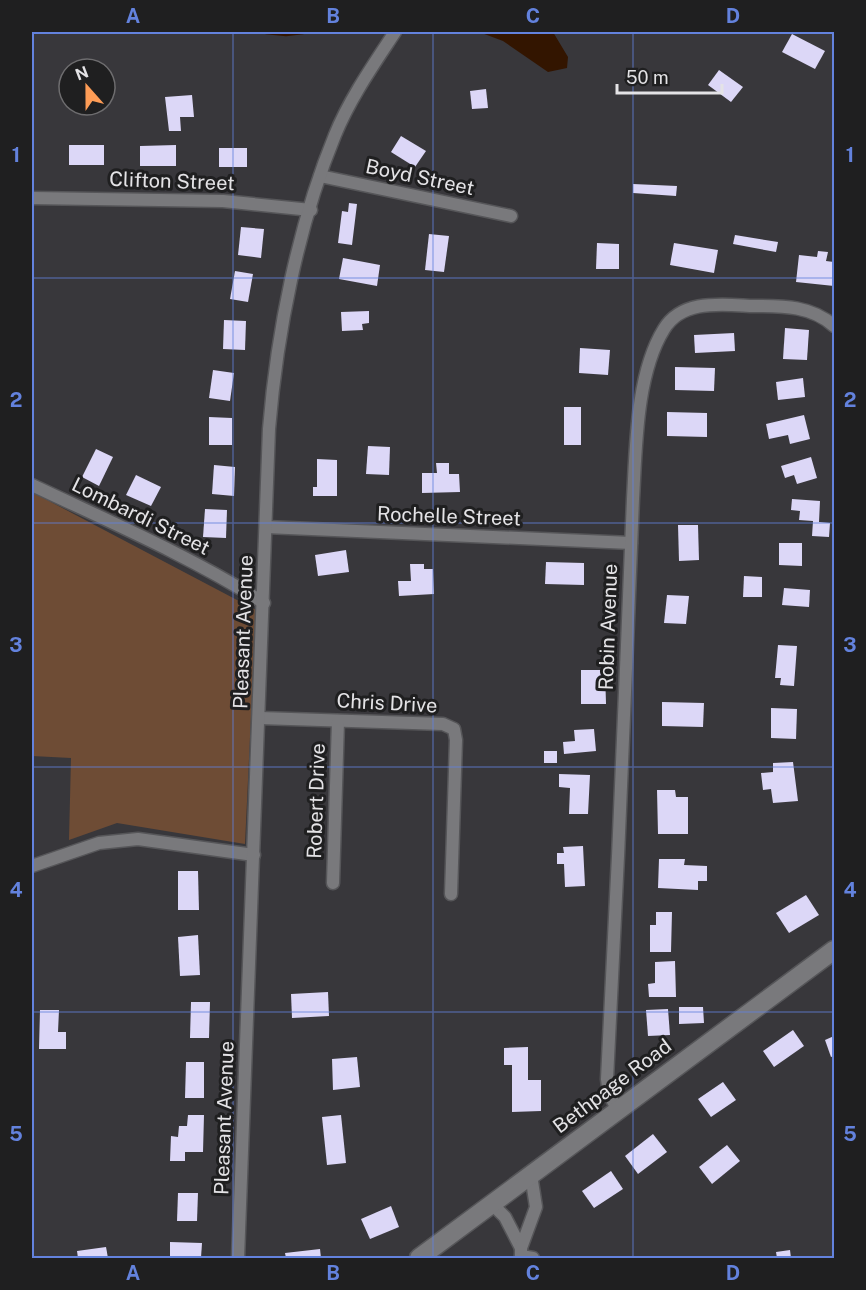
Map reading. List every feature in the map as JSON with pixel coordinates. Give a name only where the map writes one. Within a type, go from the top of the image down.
[{"type":"street","name":"Pleasant Avenue","points":[[238,1258],[274,368],[286,306],[310,210],[335,133],[363,82],[395,32]]},
{"type":"street","name":"Boyd Street","points":[[320,176],[511,216]]},
{"type":"street","name":"Clifton Street","points":[[32,198],[223,201],[310,210]]},
{"type":"street","name":"Robin Avenue","points":[[618,1110],[609,1094],[607,1079],[636,438],[643,393],[655,348],[664,328],[673,318],[683,311],[708,305],[781,306],[813,311],[834,326]]},
{"type":"street","name":"Lombardi Street","points":[[32,485],[160,545],[232,583],[264,603]]},
{"type":"street","name":"Rochelle Street","points":[[266,527],[631,543]]},
{"type":"street","name":"Chris Drive","points":[[260,718],[443,724],[454,729],[456,740],[451,894]]},
{"type":"street","name":"Robert Drive","points":[[333,883],[338,721]]},
{"type":"street","points":[[32,866],[99,843],[138,839],[254,855]]},
{"type":"street","name":"Bethpage Road","points":[[419,1258],[834,950]]},
{"type":"street","points":[[524,1255],[536,1207],[531,1175]]},
{"type":"street","points":[[493,1205],[505,1217],[524,1255]]},
{"type":"shaded area","points":[[479,32],[553,32],[568,57],[567,68],[548,72],[503,41]]},
{"type":"shaded area","points":[[32,492],[256,610],[245,844],[117,823],[69,840],[71,758],[32,756]]},
{"type":"building","points":[[792,34],[825,51],[815,69],[782,52]]},
{"type":"building","points":[[719,70],[743,87],[731,102],[708,85]]},
{"type":"building","points":[[486,89],[488,108],[472,109],[470,91]]},
{"type":"building","points":[[192,95],[194,117],[180,117],[181,131],[169,131],[165,97]]},
{"type":"building","points":[[401,136],[426,151],[415,167],[391,152]]},
{"type":"building","points":[[69,145],[104,145],[104,165],[69,165]]},
{"type":"building","points":[[176,145],[176,166],[140,166],[140,146]]},
{"type":"building","points":[[219,148],[247,148],[247,167],[219,167]]},
{"type":"building","points":[[633,184],[677,186],[676,196],[633,193]]},
{"type":"building","points":[[349,203],[357,204],[352,245],[338,243],[342,211],[348,212]]},
{"type":"building","points":[[241,227],[264,229],[261,258],[238,255]]},
{"type":"building","points":[[429,234],[449,236],[444,272],[425,270]]},
{"type":"building","points":[[735,235],[778,242],[776,252],[733,244]]},
{"type":"building","points":[[597,243],[619,244],[619,269],[596,269]]},
{"type":"building","points":[[674,243],[718,250],[714,273],[670,265]]},
{"type":"building","points":[[818,251],[828,252],[826,261],[834,262],[834,286],[796,282],[799,255],[817,257]]},
{"type":"building","points":[[343,258],[380,265],[377,286],[339,279]]},
{"type":"building","points":[[235,271],[253,274],[248,302],[230,299]]},
{"type":"building","points":[[369,311],[369,323],[362,324],[363,330],[342,331],[341,312]]},
{"type":"building","points":[[224,320],[246,321],[245,350],[223,349]]},
{"type":"building","points":[[785,328],[809,330],[807,360],[783,359]]},
{"type":"building","points":[[734,333],[735,351],[695,353],[694,335]]},
{"type":"building","points":[[580,348],[610,350],[608,375],[579,373]]},
{"type":"building","points":[[675,367],[715,368],[714,391],[675,390]]},
{"type":"building","points":[[213,370],[234,373],[230,401],[209,398]]},
{"type":"building","points":[[803,378],[805,397],[778,400],[776,382]]},
{"type":"building","points":[[564,407],[581,407],[581,445],[564,445]]},
{"type":"building","points":[[667,412],[707,413],[707,437],[667,436]]},
{"type":"building","points":[[804,415],[810,439],[790,444],[788,435],[769,439],[766,424]]},
{"type":"building","points":[[209,417],[232,418],[232,445],[209,445]]},
{"type":"building","points":[[368,446],[390,447],[389,475],[366,474]]},
{"type":"building","points":[[96,449],[113,457],[99,486],[82,477]]},
{"type":"building","points":[[811,457],[817,478],[797,484],[794,475],[785,478],[781,466]]},
{"type":"building","points":[[317,459],[337,460],[337,496],[313,496],[313,487],[317,487]]},
{"type":"building","points":[[436,463],[449,463],[449,474],[459,474],[460,492],[422,493],[422,473],[437,473]]},
{"type":"building","points":[[214,465],[235,467],[234,496],[212,494]]},
{"type":"building","points":[[136,475],[161,487],[151,506],[126,495]]},
{"type":"building","points":[[792,499],[820,501],[819,522],[830,523],[829,537],[812,536],[813,521],[799,520],[800,511],[791,510]]},
{"type":"building","points":[[205,509],[227,510],[226,538],[203,537]]},
{"type":"building","points":[[678,525],[698,525],[699,560],[679,561]]},
{"type":"building","points":[[779,543],[802,543],[802,566],[779,565]]},
{"type":"building","points":[[346,550],[349,572],[318,576],[315,555]]},
{"type":"building","points":[[546,562],[584,563],[584,585],[545,584]]},
{"type":"building","points":[[410,564],[424,564],[424,569],[433,569],[434,594],[399,596],[398,581],[411,581]]},
{"type":"building","points":[[744,576],[762,577],[762,597],[743,597]]},
{"type":"building","points":[[784,588],[810,590],[809,607],[782,605]]},
{"type":"building","points":[[667,595],[689,596],[686,624],[664,623]]},
{"type":"building","points":[[778,645],[797,646],[794,686],[780,685],[781,678],[775,678]]},
{"type":"building","points":[[581,670],[605,670],[606,704],[581,704]]},
{"type":"building","points":[[662,702],[704,703],[703,727],[662,726]]},
{"type":"building","points":[[771,708],[797,709],[796,739],[771,738]]},
{"type":"building","points":[[594,729],[596,751],[564,754],[563,742],[575,741],[574,730]]},
{"type":"building","points":[[544,751],[557,751],[557,763],[544,763]]},
{"type":"building","points":[[793,762],[798,801],[773,803],[771,789],[763,790],[761,773],[773,772],[773,763]]},
{"type":"building","points":[[559,774],[590,775],[588,814],[569,814],[570,788],[559,787]]},
{"type":"building","points":[[657,790],[675,790],[676,797],[688,797],[688,834],[658,834]]},
{"type":"building","points":[[583,846],[585,886],[565,887],[564,864],[557,864],[557,853],[564,853],[563,847]]},
{"type":"building","points":[[659,859],[685,859],[684,865],[707,866],[707,881],[698,881],[698,890],[658,888]]},
{"type":"building","points":[[178,871],[198,871],[199,910],[178,910]]},
{"type":"building","points":[[806,895],[819,915],[789,933],[776,913]]},
{"type":"building","points":[[656,912],[672,912],[671,952],[650,952],[650,925],[656,925]]},
{"type":"building","points":[[198,935],[200,975],[180,976],[178,937]]},
{"type":"building","points":[[675,961],[676,997],[649,997],[648,984],[655,983],[655,962]]},
{"type":"building","points":[[328,992],[329,1016],[292,1018],[291,994]]},
{"type":"building","points":[[191,1002],[210,1002],[209,1038],[190,1038]]},
{"type":"building","points":[[679,1007],[703,1007],[704,1023],[679,1024]]},
{"type":"building","points":[[668,1009],[670,1035],[648,1036],[646,1010]]},
{"type":"building","points":[[40,1010],[59,1010],[58,1032],[66,1032],[66,1049],[39,1049]]},
{"type":"building","points":[[793,1030],[804,1046],[774,1067],[763,1051]]},
{"type":"building","points":[[834,1036],[834,1056],[831,1057],[825,1040]]},
{"type":"building","points":[[528,1047],[528,1080],[541,1080],[541,1111],[512,1112],[512,1065],[504,1065],[504,1048]]},
{"type":"building","points":[[357,1057],[360,1087],[333,1090],[332,1059]]},
{"type":"building","points":[[186,1062],[204,1062],[204,1098],[185,1098]]},
{"type":"building","points":[[723,1082],[736,1100],[711,1117],[698,1099]]},
{"type":"building","points":[[188,1115],[204,1115],[203,1152],[185,1152],[185,1161],[170,1161],[171,1136],[178,1137],[179,1126],[187,1126]]},
{"type":"building","points":[[341,1115],[346,1163],[327,1165],[322,1117]]},
{"type":"building","points":[[653,1134],[667,1152],[638,1174],[625,1156]]},
{"type":"building","points":[[727,1145],[740,1161],[712,1184],[699,1167]]},
{"type":"building","points":[[611,1171],[623,1189],[594,1208],[582,1191]]},
{"type":"building","points":[[178,1193],[198,1193],[197,1221],[177,1221]]},
{"type":"building","points":[[391,1206],[399,1227],[370,1239],[361,1219]]},
{"type":"building","points":[[170,1242],[202,1243],[201,1258],[170,1258]]},
{"type":"building","points":[[106,1247],[108,1258],[78,1258],[77,1251]]},
{"type":"building","points":[[320,1249],[321,1258],[286,1258],[285,1253]]},
{"type":"building","points":[[790,1250],[791,1258],[777,1258],[776,1252]]},
{"type":"waterway","points":[[266,32],[286,34],[303,32]]}]
